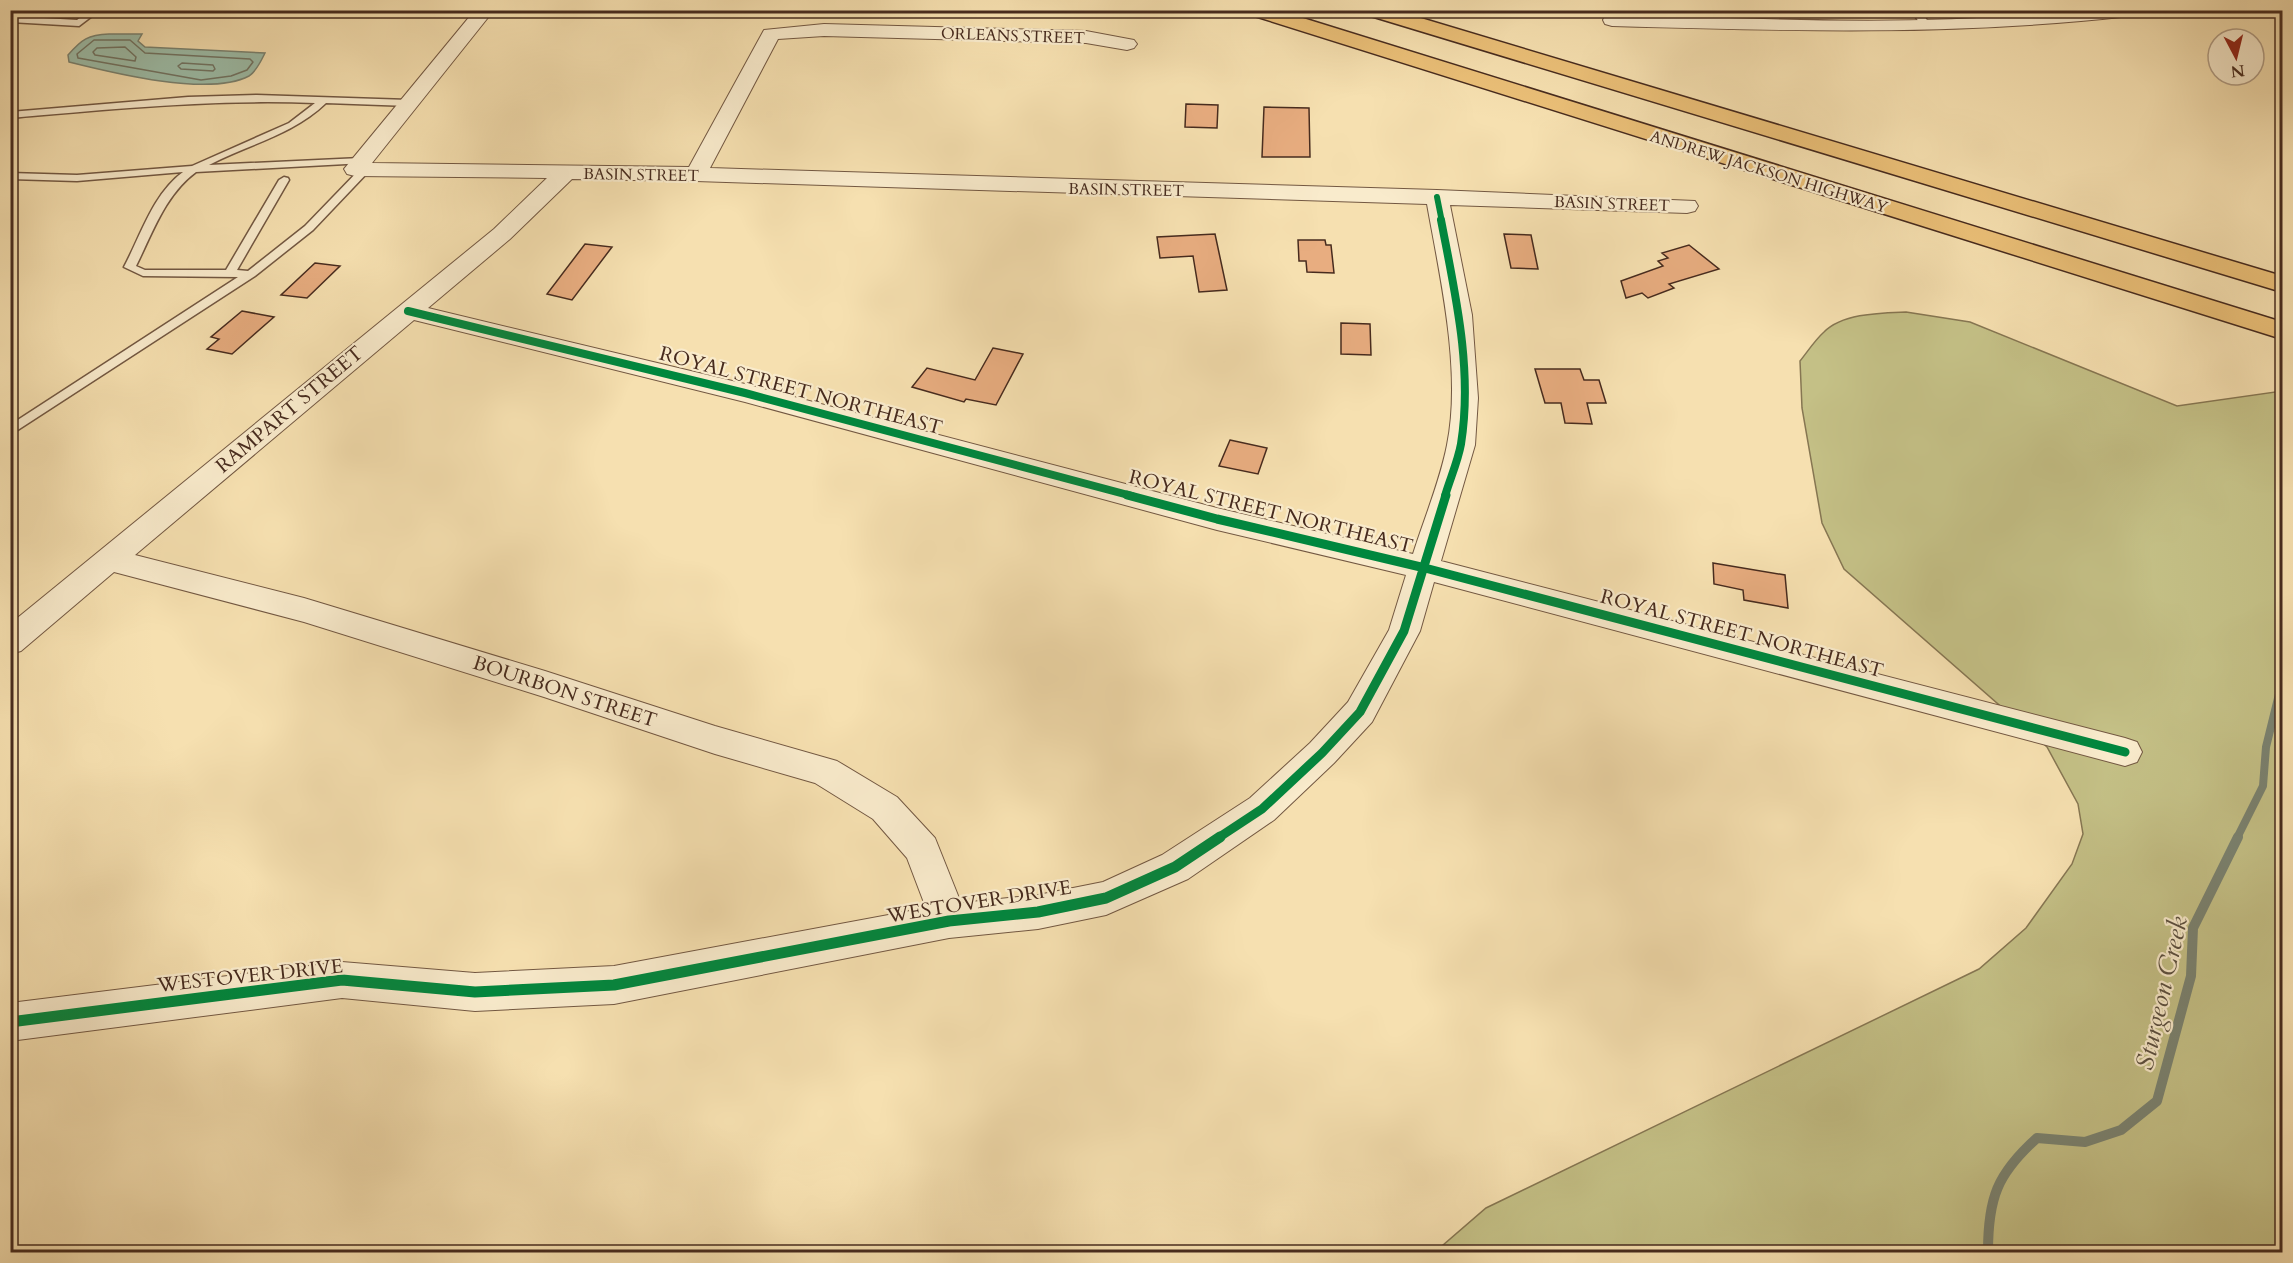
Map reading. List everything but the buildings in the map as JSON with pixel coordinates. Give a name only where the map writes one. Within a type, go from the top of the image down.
[{"type":"highway","name":"ANDREW JACKSON HIGHWAY","points":[[1255,10],[2283,331]]},
{"type":"highway","name":"ANDREW JACKSON HIGHWAY","points":[[1371,10],[2283,284]]},
{"type":"street","points":[[361,166],[485,10]]},
{"type":"street","points":[[1612,20],[1855,27],[1921,18],[2090,16],[2130,10]]},
{"type":"street","name":"ORLEANS STREET","points":[[696,174],[771,34],[782,31],[824,30],[1086,37],[1127,44]]},
{"type":"street","name":"BASIN STREET","points":[[361,166],[565,173],[696,174],[1688,206]]},
{"type":"street","name":"RAMPART STREET","points":[[10,642],[502,234],[565,173]]},
{"type":"street","name":"WESTOVER DRIVE","points":[[10,1022],[342,980],[476,992],[614,985],[949,921],[1038,912],[1106,898],[1175,867],[1262,809],[1322,753],[1360,712],[1404,632],[1461,445],[1465,398],[1459,315],[1437,197]]},
{"type":"street","name":"ROYAL STREET NORTHEAST","points":[[408,311],[745,393],[1217,519],[1425,568],[2125,752]]},
{"type":"street","name":"BOURBON STREET","points":[[109,560],[304,610],[545,684],[715,740],[825,771],[885,808],[922,849],[949,921]]},
{"type":"lane","points":[[10,19],[79,23],[96,10]]},
{"type":"lane","points":[[10,115],[188,100],[257,98],[409,104]]},
{"type":"lane","points":[[251,273],[143,273],[130,267],[174,184],[194,169],[241,145],[266,137],[315,111],[323,101]]},
{"type":"lane","points":[[10,176],[67,179],[176,168],[361,166]]},
{"type":"lane","points":[[10,431],[251,273],[309,228],[361,166]]},
{"type":"lane","points":[[230,273],[284,180]]},
{"type":"shaded area","points":[[1906,312],[1970,322],[2177,406],[2282,391],[2282,1252],[1435,1252],[1486,1208],[1979,969],[2026,928],[2072,864],[2083,834],[2078,804],[2047,747],[1844,569],[1822,523],[1802,408],[1800,361],[1821,335],[1841,321],[1863,315]]},
{"type":"water","points":[[109,34],[142,34],[138,41],[145,47],[265,53],[249,76],[232,82],[210,84],[160,81],[69,62],[68,55],[77,45],[90,37]]},
{"type":"waterway","name":"Sturgeon Creek","points":[[2237,838],[2263,786],[2266,747],[2282,682]]},
{"type":"waterway","name":"Sturgeon Creek","points":[[1988,1252],[1990,1216],[1997,1188],[2012,1163],[2037,1138],[2085,1142],[2121,1130],[2157,1101],[2191,976],[2193,928],[2238,837]]},
{"type":"cycle path","points":[[10,1022],[342,980],[475,992],[614,985],[949,921],[1038,912],[1106,898],[1175,867],[1262,809],[1322,753],[1360,712],[1404,631],[1461,445],[1465,398],[1459,315],[1437,197]]},
{"type":"cycle path","points":[[408,311],[745,393],[1217,519],[1425,568],[2125,752]]}]
